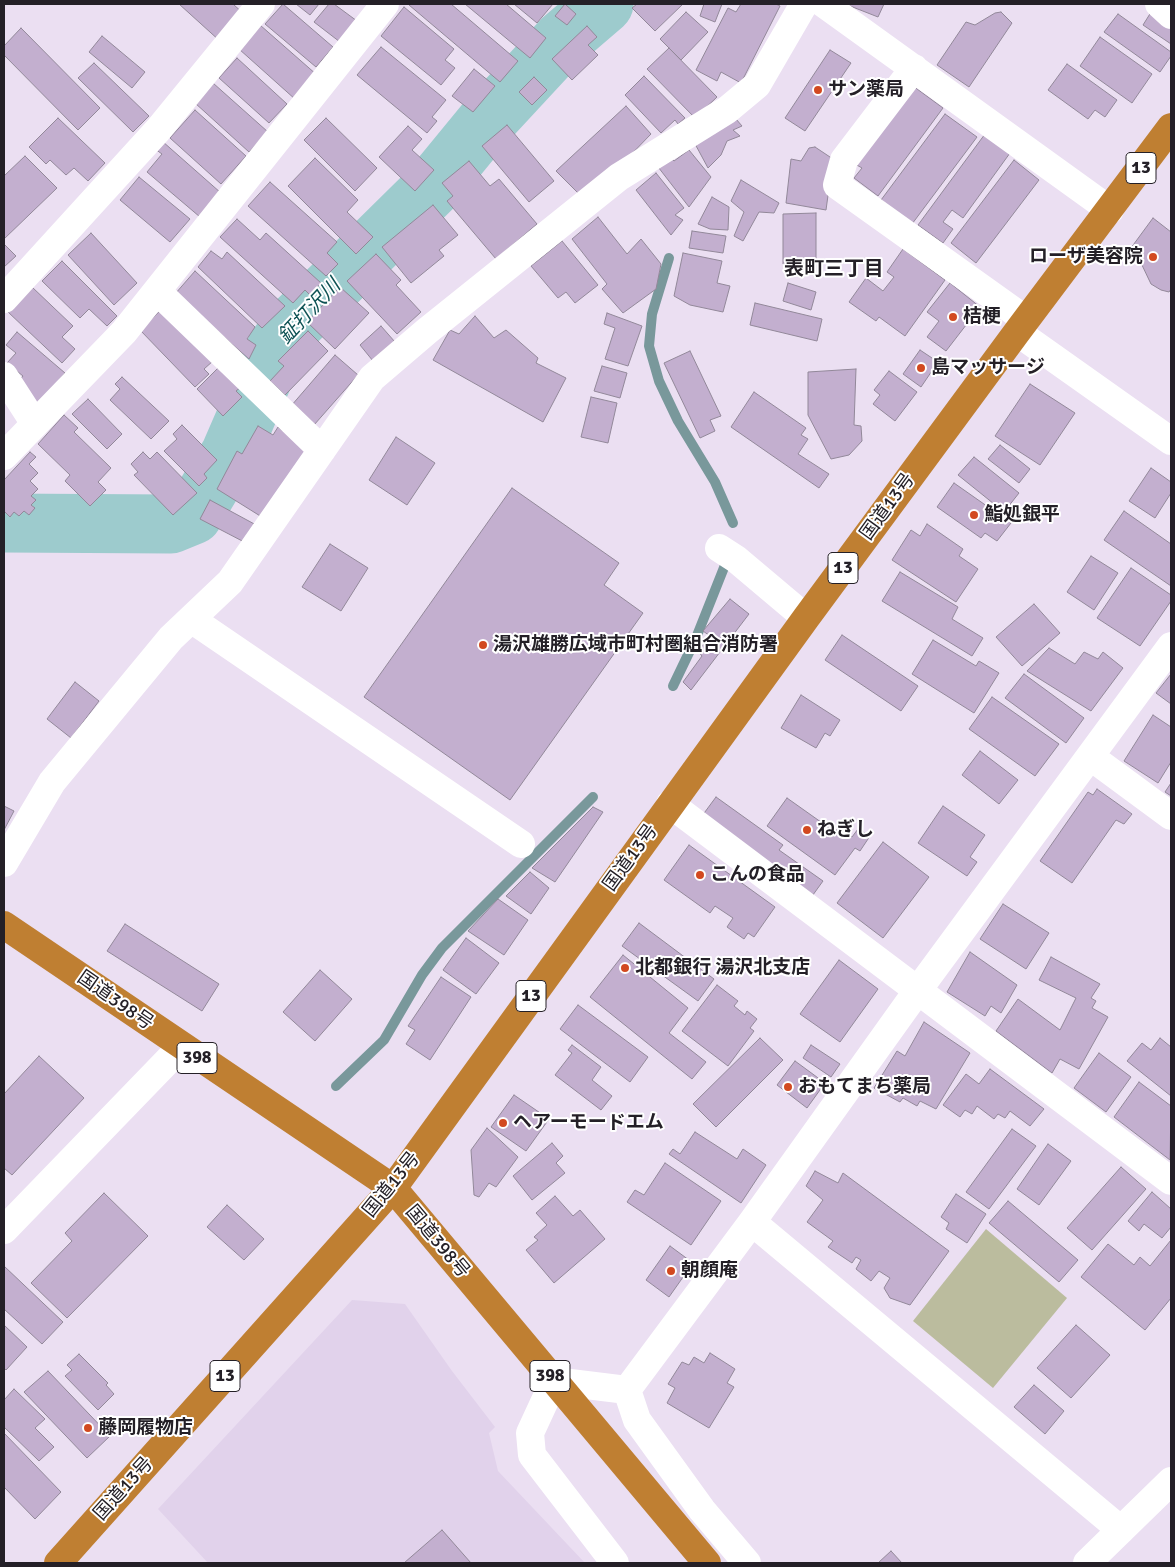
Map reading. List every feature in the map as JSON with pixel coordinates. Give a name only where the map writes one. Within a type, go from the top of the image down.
[{"type":"highway","name":"国道13号","points":[[58,1563],[393,1188],[806,618],[1021,326],[1171,127]]},
{"type":"highway","name":"国道398号","points":[[4,925],[181,1047],[393,1188],[707,1563]]},
{"type":"street","points":[[4,299],[158,130],[261,4]]},
{"type":"street","points":[[4,456],[124,332],[385,4]]},
{"type":"street","points":[[4,863],[52,782],[171,638],[230,582],[372,378],[441,319],[619,177],[727,110],[758,86],[804,4]]},
{"type":"street","points":[[824,4],[1110,210]]},
{"type":"street","points":[[1159,4],[1171,15]]},
{"type":"street","points":[[914,68],[844,160],[837,185],[1171,441]]},
{"type":"street","points":[[157,291],[322,450]]},
{"type":"street","points":[[4,376],[35,424]]},
{"type":"street","points":[[718,548],[736,559],[806,618]]},
{"type":"street","points":[[191,619],[521,844]]},
{"type":"street","points":[[627,1390],[752,1222],[918,990],[1171,646]]},
{"type":"street","points":[[1091,757],[1171,816]]},
{"type":"street","points":[[670,804],[1171,1181]]},
{"type":"street","points":[[4,1230],[181,1047]]},
{"type":"street","points":[[752,1222],[1121,1530]]},
{"type":"street","points":[[615,1563],[532,1456],[530,1433],[554,1381],[627,1390]]},
{"type":"street","points":[[627,1390],[637,1420],[702,1510],[747,1563]]},
{"type":"street","points":[[1087,1563],[1171,1481]]},
{"type":"shaded area","points":[[352,1300],[405,1304],[452,1371],[495,1427],[489,1433],[498,1471],[585,1563],[208,1563],[158,1509]]},
{"type":"green space","points":[[986,1229],[1067,1298],[993,1388],[913,1321]]},
{"type":"building","points":[[179,4],[233,4],[245,15],[221,42]]},
{"type":"building","points":[[283,4],[333,47],[316,67],[265,24]]},
{"type":"building","points":[[296,4],[319,4],[310,15]]},
{"type":"building","points":[[329,4],[334,4],[357,21],[340,42],[314,22]]},
{"type":"building","points":[[410,4],[451,4],[518,61],[500,82]]},
{"type":"building","points":[[465,4],[506,4],[546,38],[530,58]]},
{"type":"building","points":[[514,4],[553,4],[537,23]]},
{"type":"building","points":[[565,4],[576,14],[567,25],[555,16]]},
{"type":"building","points":[[637,4],[683,4],[655,31],[632,8]]},
{"type":"building","points":[[704,4],[722,4],[715,22],[700,16]]},
{"type":"building","points":[[741,4],[776,4],[780,6],[741,83],[721,72],[717,81],[696,70],[728,8],[736,12]]},
{"type":"building","points":[[845,4],[884,4],[878,17]]},
{"type":"building","points":[[404,7],[454,49],[445,60],[455,68],[441,85],[381,36]]},
{"type":"building","points":[[1153,9],[1171,26],[1171,44],[1143,25]]},
{"type":"building","points":[[686,12],[708,32],[681,60],[660,39]]},
{"type":"building","points":[[1001,12],[1012,23],[969,87],[937,65],[966,22],[975,25],[995,13]]},
{"type":"building","points":[[1118,14],[1171,52],[1171,56],[1160,72],[1104,32]]},
{"type":"building","points":[[260,25],[317,75],[296,100],[239,49]]},
{"type":"building","points":[[587,26],[597,37],[588,45],[598,55],[572,80],[552,59]]},
{"type":"building","points":[[21,28],[100,108],[78,130],[4,55],[4,46]]},
{"type":"building","points":[[102,36],[145,72],[132,88],[89,52]]},
{"type":"building","points":[[1100,37],[1152,74],[1132,103],[1080,66]]},
{"type":"building","points":[[381,47],[446,100],[432,117],[437,121],[427,133],[357,75]]},
{"type":"building","points":[[669,48],[717,97],[695,118],[647,69]]},
{"type":"building","name":"サン薬局","points":[[830,50],[851,63],[805,131],[785,118]]},
{"type":"building","points":[[237,58],[287,104],[269,123],[219,78]]},
{"type":"building","points":[[94,63],[149,116],[133,132],[78,78]]},
{"type":"building","points":[[1067,64],[1117,100],[1105,117],[1095,110],[1088,119],[1048,90]]},
{"type":"building","points":[[474,69],[495,86],[473,112],[452,96]]},
{"type":"building","points":[[644,76],[685,118],[678,124],[675,120],[661,133],[625,95]]},
{"type":"building","points":[[534,77],[547,90],[532,105],[519,92]]},
{"type":"building","points":[[213,83],[268,132],[249,152],[195,103]]},
{"type":"building","points":[[913,86],[943,108],[878,196],[854,178],[862,168],[855,164]]},
{"type":"building","points":[[626,106],[651,134],[619,167],[579,194],[556,171]]},
{"type":"building","points":[[195,110],[246,156],[221,184],[170,138]]},
{"type":"building","points":[[945,114],[977,137],[912,224],[881,200]]},
{"type":"building","points":[[58,118],[105,163],[88,181],[74,168],[66,175],[50,160],[46,164],[29,147]]},
{"type":"building","points":[[326,118],[377,168],[355,191],[304,140]]},
{"type":"building","points":[[736,119],[742,126],[733,130],[740,136],[727,141],[721,155],[708,168],[694,142]]},
{"type":"building","points":[[507,125],[554,181],[529,202],[482,146]]},
{"type":"building","points":[[408,126],[422,139],[412,150],[434,170],[415,191],[379,157]]},
{"type":"building","points":[[985,134],[1010,153],[963,218],[952,210],[943,222],[953,229],[943,243],[918,225]]},
{"type":"building","points":[[162,141],[221,193],[200,217],[147,172],[162,154],[155,149]]},
{"type":"building","points":[[815,147],[833,159],[826,210],[786,203],[791,159],[801,161],[809,148]]},
{"type":"building","points":[[689,150],[711,177],[689,207],[655,163],[667,153],[674,161]]},
{"type":"building","points":[[25,156],[57,188],[4,239],[4,176]]},
{"type":"building","points":[[315,158],[358,200],[347,212],[373,237],[356,254],[288,186]]},
{"type":"building","points":[[1014,160],[1039,180],[976,263],[951,243]]},
{"type":"building","points":[[469,161],[490,186],[499,179],[537,224],[496,259],[447,201],[453,196],[442,183]]},
{"type":"building","points":[[656,173],[684,208],[675,215],[683,220],[671,235],[636,190]]},
{"type":"building","points":[[139,177],[190,219],[170,242],[120,200]]},
{"type":"building","points":[[741,180],[779,203],[774,213],[759,212],[743,241],[734,236],[744,212],[731,201]]},
{"type":"building","points":[[270,182],[337,242],[327,253],[338,264],[326,276],[248,206]]},
{"type":"building","points":[[712,197],[729,207],[728,230],[710,229],[698,224]]},
{"type":"building","points":[[433,205],[458,235],[439,250],[444,256],[411,283],[382,247]]},
{"type":"building","points":[[816,213],[816,264],[783,264],[783,214]]},
{"type":"building","points":[[598,217],[627,254],[641,239],[661,264],[656,289],[623,313],[602,289],[607,284],[572,239]]},
{"type":"building","name":"ローザ美容院","points":[[1153,218],[1171,232],[1171,289],[1169,292],[1151,284],[1141,263],[1128,252]]},
{"type":"building","points":[[237,219],[260,240],[266,233],[321,283],[310,295],[305,290],[293,303],[220,237]]},
{"type":"building","points":[[692,231],[726,236],[723,253],[689,248]]},
{"type":"building","points":[[91,233],[137,283],[114,305],[68,255]]},
{"type":"building","points":[[562,241],[598,285],[575,303],[566,292],[558,298],[531,266]]},
{"type":"building","points":[[4,244],[16,256],[4,267]]},
{"type":"building","points":[[903,249],[945,280],[905,336],[879,317],[876,321],[849,302],[866,278],[883,291],[894,277],[887,272]]},
{"type":"building","points":[[211,251],[222,259],[227,252],[285,306],[262,328],[198,267]]},
{"type":"building","points":[[683,253],[722,261],[717,283],[730,286],[723,312],[690,305],[674,296]]},
{"type":"building","points":[[376,254],[401,280],[396,285],[421,312],[397,334],[347,281]]},
{"type":"building","points":[[62,261],[117,316],[107,326],[89,309],[80,318],[42,281]]},
{"type":"building","points":[[195,271],[255,327],[247,339],[256,345],[249,359],[175,294]]},
{"type":"building","points":[[788,283],[816,292],[811,310],[783,301]]},
{"type":"building","name":"桔梗","points":[[950,283],[980,307],[946,351],[927,337],[939,321],[927,312]]},
{"type":"building","points":[[32,287],[73,326],[62,337],[75,349],[62,363],[8,312]]},
{"type":"building","points":[[340,287],[369,313],[335,349],[307,322]]},
{"type":"building","points":[[755,303],[822,319],[817,341],[750,325]]},
{"type":"building","points":[[163,308],[213,361],[204,369],[209,374],[195,387],[140,330]]},
{"type":"building","points":[[607,313],[642,326],[628,366],[605,359],[615,328],[604,324]]},
{"type":"building","points":[[475,316],[494,338],[506,330],[538,358],[536,363],[566,378],[543,422],[433,360],[450,330],[459,334]]},
{"type":"building","points":[[381,326],[395,342],[373,361],[360,345]]},
{"type":"building","points":[[308,331],[328,351],[285,395],[270,381],[284,366],[278,361]]},
{"type":"building","points":[[17,332],[65,373],[39,404],[16,384],[23,376],[7,363],[16,353],[6,345]]},
{"type":"building","name":"島マッサージ","points":[[920,350],[938,362],[921,387],[903,374]]},
{"type":"building","points":[[690,351],[721,416],[710,420],[715,431],[700,438],[664,363]]},
{"type":"building","points":[[335,355],[358,375],[314,425],[291,406]]},
{"type":"building","points":[[220,366],[241,387],[236,391],[242,397],[223,416],[197,389]]},
{"type":"building","points":[[602,366],[627,373],[620,398],[594,391]]},
{"type":"building","points":[[856,369],[854,425],[861,426],[862,441],[849,455],[831,459],[808,415],[808,372]]},
{"type":"building","points":[[889,371],[917,392],[895,421],[873,404],[880,395],[874,390]]},
{"type":"building","points":[[122,377],[169,421],[151,439],[110,400],[120,389],[115,384]]},
{"type":"building","points":[[1030,384],[1075,413],[1040,465],[995,436]]},
{"type":"building","points":[[754,392],[806,428],[801,435],[808,439],[798,454],[829,474],[819,488],[731,427]]},
{"type":"building","points":[[591,397],[617,403],[608,443],[581,437]]},
{"type":"building","points":[[88,399],[122,434],[107,449],[72,414]]},
{"type":"building","points":[[64,415],[78,428],[74,432],[111,468],[98,482],[106,490],[90,506],[65,481],[70,475],[38,444]]},
{"type":"building","points":[[182,425],[217,460],[204,474],[207,478],[199,486],[164,451],[177,439],[173,434]]},
{"type":"building","points":[[258,426],[273,435],[278,427],[307,450],[265,519],[217,489],[237,451],[242,454]]},
{"type":"building","points":[[396,437],[435,463],[407,505],[369,480]]},
{"type":"building","points":[[1000,445],[1030,469],[1019,483],[988,459]]},
{"type":"building","points":[[30,452],[36,457],[29,464],[38,473],[30,481],[38,489],[31,496],[36,500],[31,505],[35,508],[29,515],[24,511],[19,516],[14,512],[10,517],[4,511],[4,480]]},
{"type":"building","points":[[143,452],[150,459],[157,452],[197,493],[173,515],[134,475],[138,472],[131,464]]},
{"type":"building","points":[[974,457],[1019,493],[1004,512],[958,475]]},
{"type":"building","points":[[1151,468],[1171,482],[1171,493],[1155,518],[1129,501]]},
{"type":"building","name":"鮨処銀平","points":[[954,483],[1011,523],[997,541],[985,533],[981,538],[937,507]]},
{"type":"building","points":[[512,488],[619,563],[604,585],[643,613],[510,800],[364,697]]},
{"type":"building","points":[[210,500],[258,526],[248,544],[200,519]]},
{"type":"building","points":[[1124,511],[1171,544],[1171,586],[1104,540]]},
{"type":"building","points":[[927,524],[963,549],[959,556],[978,569],[956,602],[892,560],[911,530],[920,536]]},
{"type":"building","points":[[330,544],[368,568],[341,611],[302,587]]},
{"type":"building","points":[[1091,556],[1118,573],[1094,610],[1067,592]]},
{"type":"building","points":[[1131,568],[1171,595],[1171,601],[1140,646],[1097,618]]},
{"type":"building","points":[[900,572],[958,607],[952,619],[983,638],[972,656],[882,601]]},
{"type":"building","points":[[730,599],[749,614],[691,690],[683,682],[702,656],[698,651],[710,636],[703,631]]},
{"type":"building","points":[[1034,604],[1060,633],[1022,666],[996,637]]},
{"type":"building","points":[[842,635],[918,686],[901,711],[825,660]]},
{"type":"building","points":[[933,640],[976,666],[979,661],[999,673],[974,713],[912,674]]},
{"type":"building","points":[[1049,648],[1075,664],[1084,652],[1098,659],[1103,652],[1123,668],[1091,711],[1027,671]]},
{"type":"building","points":[[1024,674],[1084,718],[1066,743],[1005,698]]},
{"type":"building","points":[[1171,674],[1171,704],[1156,693]]},
{"type":"building","points":[[75,682],[99,701],[71,738],[47,719]]},
{"type":"building","points":[[801,695],[840,720],[830,736],[825,733],[816,748],[781,728]]},
{"type":"building","points":[[992,697],[1059,744],[1035,776],[969,729]]},
{"type":"building","points":[[1153,715],[1171,727],[1171,762],[1158,783],[1124,761]]},
{"type":"building","points":[[980,751],[1018,780],[999,804],[962,775]]},
{"type":"building","points":[[1171,783],[1171,796],[1165,792]]},
{"type":"building","points":[[1097,789],[1132,814],[1124,824],[1116,820],[1072,883],[1040,861],[1088,792],[1093,795]]},
{"type":"building","points":[[716,797],[783,845],[779,850],[823,881],[810,899],[699,820]]},
{"type":"building","points":[[787,798],[835,832],[839,827],[852,837],[858,829],[870,836],[860,851],[855,848],[835,875],[767,826]]},
{"type":"building","points":[[4,806],[14,811],[4,830]]},
{"type":"building","points":[[943,806],[985,835],[970,857],[977,862],[967,876],[918,843]]},
{"type":"building","points":[[593,807],[603,812],[555,882],[532,868]]},
{"type":"building","points":[[883,842],[929,877],[883,938],[837,903]]},
{"type":"building","points":[[689,845],[775,907],[754,937],[748,933],[744,939],[727,927],[733,918],[715,906],[710,913],[664,880]]},
{"type":"building","points":[[530,872],[549,888],[531,914],[506,896]]},
{"type":"building","points":[[498,899],[528,920],[504,955],[468,931]]},
{"type":"building","points":[[1003,904],[1049,933],[1026,969],[980,939]]},
{"type":"building","points":[[639,923],[714,979],[698,1001],[622,946]]},
{"type":"building","points":[[125,924],[219,984],[202,1011],[107,951]]},
{"type":"building","points":[[466,938],[499,963],[476,994],[443,970]]},
{"type":"building","points":[[970,952],[1017,985],[1001,1013],[991,1006],[985,1016],[947,992]]},
{"type":"building","points":[[623,955],[688,1008],[669,1033],[706,1062],[692,1079],[590,997]]},
{"type":"building","points":[[1051,957],[1100,984],[1091,998],[1096,1001],[1092,1008],[1108,1017],[1079,1069],[1060,1059],[1052,1073],[996,1031],[1018,999],[1060,1030],[1076,998],[1039,980]]},
{"type":"building","points":[[839,960],[878,989],[840,1042],[800,1014]]},
{"type":"building","points":[[320,970],[352,999],[315,1041],[283,1012]]},
{"type":"building","points":[[441,977],[471,997],[430,1060],[406,1044],[415,1030],[408,1026]]},
{"type":"building","points":[[717,985],[738,1001],[734,1006],[745,1015],[747,1011],[757,1019],[750,1028],[754,1031],[728,1066],[682,1031]]},
{"type":"building","points":[[578,1005],[648,1057],[630,1082],[560,1029]]},
{"type":"building","points":[[924,1022],[970,1053],[936,1109],[920,1101],[917,1106],[903,1098],[900,1102],[874,1088],[897,1051],[905,1056]]},
{"type":"building","points":[[760,1038],[783,1060],[716,1127],[693,1104]]},
{"type":"building","points":[[1160,1038],[1171,1047],[1171,1096],[1127,1061],[1142,1043],[1151,1050]]},
{"type":"building","points":[[572,1045],[601,1067],[592,1080],[612,1096],[601,1110],[555,1075],[572,1053],[568,1050]]},
{"type":"building","points":[[811,1045],[840,1064],[831,1077],[803,1058]]},
{"type":"building","points":[[1099,1053],[1131,1077],[1106,1112],[1074,1088]]},
{"type":"building","points":[[39,1056],[84,1098],[12,1175],[4,1168],[4,1094]]},
{"type":"building","points":[[795,1061],[825,1083],[807,1108],[777,1085]]},
{"type":"building","points":[[990,1069],[1044,1109],[1030,1126],[1010,1111],[1005,1118],[998,1114],[994,1119],[977,1106],[972,1114],[965,1110],[960,1117],[943,1105],[966,1074],[979,1084]]},
{"type":"building","points":[[1139,1082],[1171,1106],[1170,1160],[1114,1117]]},
{"type":"building","points":[[514,1095],[549,1119],[526,1151],[491,1127]]},
{"type":"building","points":[[487,1128],[518,1157],[496,1187],[489,1183],[479,1197],[474,1195],[471,1150]]},
{"type":"building","points":[[1012,1129],[1036,1146],[989,1209],[966,1192]]},
{"type":"building","points":[[695,1132],[737,1159],[743,1149],[766,1165],[741,1203],[669,1154],[673,1149],[680,1154]]},
{"type":"building","points":[[552,1143],[563,1156],[556,1163],[565,1173],[532,1200],[513,1176]]},
{"type":"building","points":[[1048,1144],[1071,1161],[1039,1205],[1017,1189]]},
{"type":"building","points":[[665,1163],[721,1201],[691,1245],[627,1202],[635,1190],[644,1195]]},
{"type":"building","points":[[1121,1167],[1146,1189],[1092,1250],[1067,1228]]},
{"type":"building","points":[[815,1171],[838,1183],[843,1173],[949,1251],[910,1305],[890,1298],[884,1288],[890,1278],[879,1271],[871,1281],[856,1269],[861,1260],[856,1257],[852,1263],[828,1247],[833,1241],[807,1222],[823,1200],[806,1186]]},
{"type":"building","points":[[1152,1192],[1171,1209],[1171,1227],[1162,1238],[1144,1224],[1139,1231],[1128,1221]]},
{"type":"building","points":[[104,1193],[148,1236],[67,1318],[31,1283],[72,1241],[65,1233]]},
{"type":"building","points":[[956,1194],[986,1214],[967,1243],[946,1229],[949,1223],[941,1217]]},
{"type":"building","points":[[555,1196],[573,1216],[580,1210],[605,1239],[554,1283],[526,1250],[538,1240],[534,1237],[547,1225],[536,1213]]},
{"type":"building","points":[[1008,1201],[1078,1260],[1059,1282],[989,1223]]},
{"type":"building","points":[[227,1205],[264,1239],[244,1260],[207,1227]]},
{"type":"building","points":[[1171,1240],[1171,1298],[1145,1330],[1081,1277],[1108,1244],[1134,1265],[1140,1257],[1150,1266]]},
{"type":"building","points":[[670,1246],[693,1263],[669,1297],[646,1280]]},
{"type":"building","points":[[4,1266],[63,1322],[42,1344],[4,1309]]},
{"type":"building","points":[[4,1325],[27,1347],[6,1370],[4,1368]]},
{"type":"building","points":[[1076,1325],[1110,1355],[1071,1398],[1037,1368]]},
{"type":"building","points":[[710,1353],[735,1369],[727,1383],[734,1387],[709,1428],[667,1403],[675,1388],[668,1384],[682,1362],[689,1365],[694,1357],[704,1363]]},
{"type":"building","points":[[79,1354],[108,1383],[106,1385],[114,1394],[98,1410],[65,1376],[72,1370],[67,1365]]},
{"type":"building","points":[[48,1371],[110,1436],[87,1458],[24,1392]]},
{"type":"building","points":[[1034,1385],[1064,1411],[1045,1434],[1014,1407]]},
{"type":"building","points":[[14,1389],[45,1419],[35,1428],[54,1447],[39,1461],[4,1427],[4,1400]]},
{"type":"building","points":[[4,1433],[61,1492],[35,1519],[4,1487]]},
{"type":"building","points":[[442,1530],[471,1563],[404,1563]]},
{"type":"building","points":[[891,1551],[902,1563],[878,1563]]},
{"type":"waterway","name":"鉦打沢川","points":[[4,523],[171,524],[193,515],[230,454],[276,348],[292,326],[431,189],[486,122],[562,40],[604,4]]},
{"type":"waterway","points":[[669,258],[652,314],[649,346],[659,381],[678,421],[715,482],[733,523]]},
{"type":"waterway","points":[[673,686],[696,638],[727,560]]},
{"type":"waterway","points":[[336,1086],[384,1040],[422,975],[442,948],[593,797]]},
{"type":"place","name":"サン薬局","points":[[818,90]]},
{"type":"place","name":"ローザ美容院","points":[[1153,257]]},
{"type":"place","name":"桔梗","points":[[953,317]]},
{"type":"place","name":"島マッサージ","points":[[921,368]]},
{"type":"place","name":"鮨処銀平","points":[[974,515]]},
{"type":"place","name":"湯沢雄勝広域市町村圏組合消防署","points":[[483,645]]},
{"type":"place","name":"ねぎし","points":[[807,830]]},
{"type":"place","name":"こんの食品","points":[[700,875]]},
{"type":"place","name":"北都銀行 湯沢北支店","points":[[625,968]]},
{"type":"place","name":"おもてまち薬局","points":[[788,1087]]},
{"type":"place","name":"ヘアーモードエム","points":[[503,1123]]},
{"type":"place","name":"朝顔庵","points":[[671,1271]]},
{"type":"place","name":"藤岡履物店","points":[[88,1428]]},
{"type":"district","name":"表町三丁目","points":[[834,270]]}]
